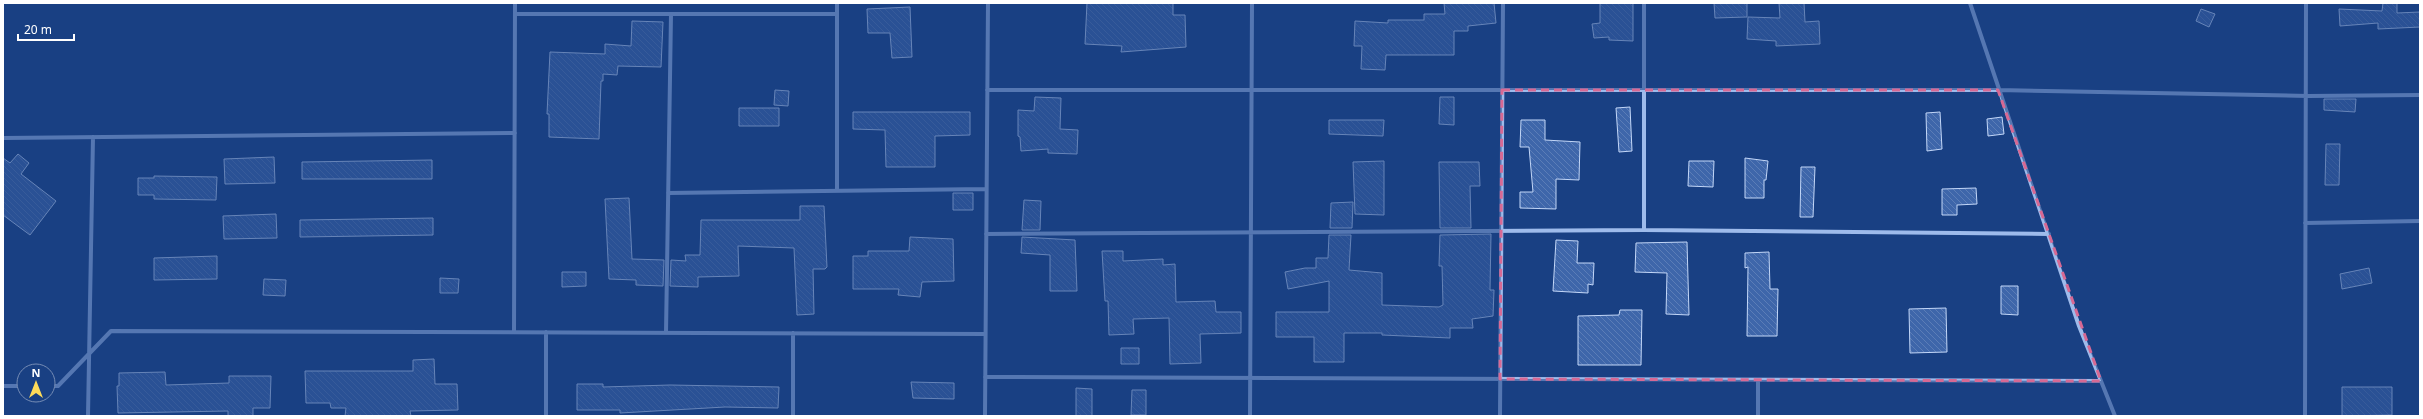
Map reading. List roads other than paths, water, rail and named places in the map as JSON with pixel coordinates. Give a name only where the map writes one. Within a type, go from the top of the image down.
[{"type":"street","points":[[514,332],[515,3]]},
{"type":"street","points":[[836,3],[836,191]]},
{"type":"street","points":[[985,416],[988,3]]},
{"type":"street","points":[[1250,416],[1252,3]]},
{"type":"street","points":[[1500,416],[1503,3]]},
{"type":"street","points":[[1644,3],[1644,230]]},
{"type":"street","points":[[1970,3],[1998,90],[2080,326],[2115,416]]},
{"type":"street","points":[[2306,3],[2308,96],[2306,223],[2306,416]]},
{"type":"street","points":[[515,14],[836,14]]},
{"type":"street","points":[[666,332],[671,14]]},
{"type":"street","points":[[987,90],[1998,90],[2308,96],[2420,95]]},
{"type":"street","points":[[3,138],[515,133]]},
{"type":"street","points":[[88,416],[93,137]]},
{"type":"street","points":[[668,193],[986,189]]},
{"type":"street","points":[[2306,223],[2420,221]]},
{"type":"street","points":[[986,234],[1644,230],[2048,234]]},
{"type":"street","points":[[56,386],[58,386],[111,331],[985,334]]},
{"type":"street","points":[[546,332],[546,416]]},
{"type":"street","points":[[793,333],[793,416]]},
{"type":"street","points":[[985,377],[2101,381]]},
{"type":"street","points":[[1758,380],[1758,416]]},
{"type":"street","points":[[3,386],[16,386]]}]
